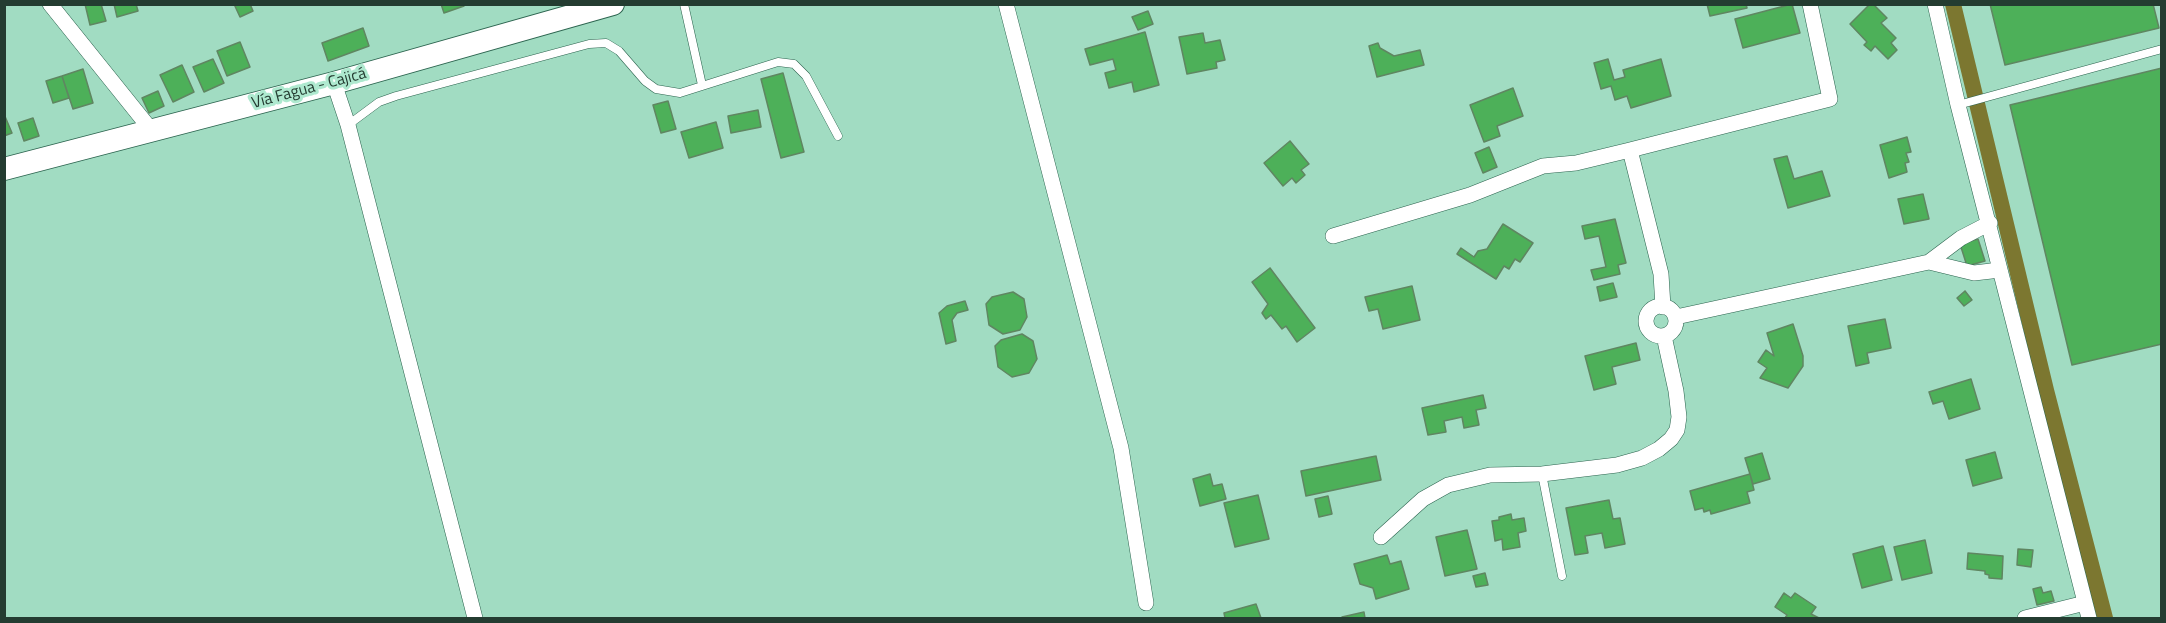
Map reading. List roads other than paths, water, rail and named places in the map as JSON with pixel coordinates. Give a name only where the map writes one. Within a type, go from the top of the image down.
[{"type":"street","points":[[50,4],[153,130]]},
{"type":"street","points":[[1006,4],[1121,448],[1146,603]]},
{"type":"street","points":[[1333,236],[1470,195],[1543,166],[1576,163],[1830,99],[1810,4]]},
{"type":"street","points":[[1935,4],[1958,105],[1990,223],[2089,618]]},
{"type":"street","name":"Vía Fagua - Cajicá","points":[[4,169],[334,83],[598,6]]},
{"type":"street","points":[[334,83],[348,125],[475,618]]},
{"type":"street","points":[[1630,150],[1661,274],[1663,307]]},
{"type":"street","points":[[1676,317],[1929,262],[1961,238],[1990,223]]},
{"type":"street","points":[[1929,262],[1974,273],[2000,270]]},
{"type":"street","points":[[1663,307],[1671,310],[1676,317],[1674,329],[1664,336],[1656,336],[1650,332],[1646,322],[1652,309],[1663,307]]},
{"type":"street","points":[[1381,537],[1423,499],[1448,485],[1490,475],[1542,474],[1617,465],[1642,458],[1659,449],[1671,439],[1677,430],[1679,417],[1664,336]]},
{"type":"street","points":[[2025,618],[2085,603]]},
{"type":"lane","points":[[684,4],[702,85]]},
{"type":"lane","points":[[348,125],[379,102],[387,99],[589,44],[606,44],[619,51],[645,81],[656,89],[680,93],[778,62],[794,64],[806,76],[838,136]]},
{"type":"lane","points":[[1958,105],[2162,49]]},
{"type":"lane","points":[[1542,474],[1562,576]]},
{"type":"waterway","points":[[1953,4],[2046,390],[2105,618]]}]
